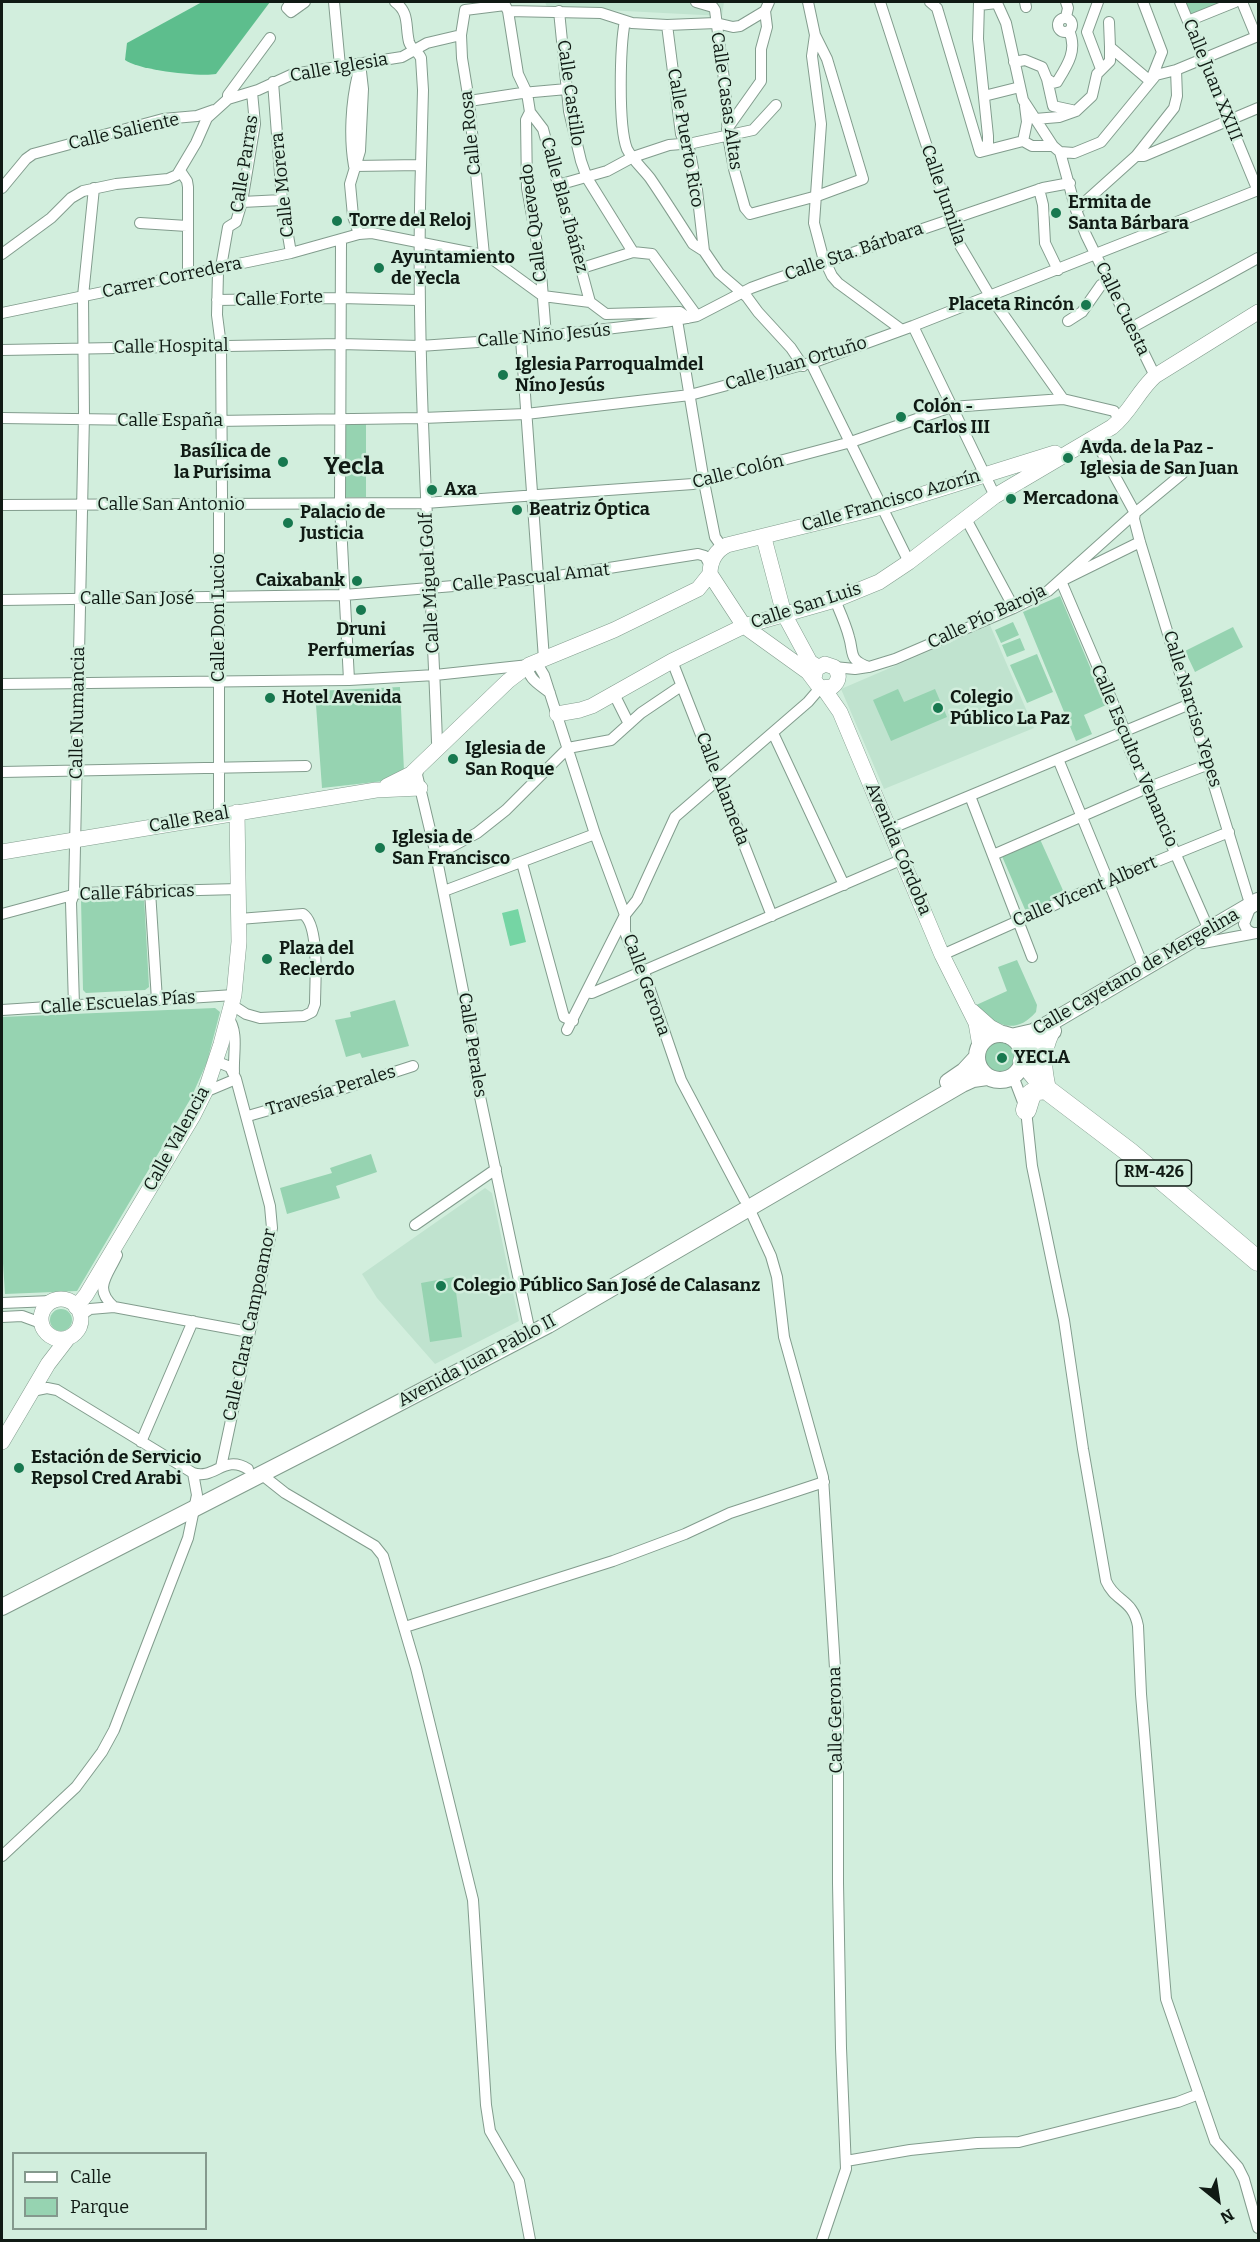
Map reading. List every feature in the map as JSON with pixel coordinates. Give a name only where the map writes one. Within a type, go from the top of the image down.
[{"type":"highway","points":[[1014,1078],[1030,1094],[1046,1089],[1041,1060],[1042,1048],[1049,1033]]},
{"type":"highway","name":"RM-426","points":[[1014,1078],[1046,1089],[1129,1152],[1258,1261]]},
{"type":"main road","points":[[1080,446],[1120,421],[1135,398],[1155,376],[1258,312]]},
{"type":"main road","name":"Calle Francisco Azorín","points":[[719,542],[760,537],[882,507],[1080,446]]},
{"type":"main road","name":"Calle San Luis","points":[[557,714],[586,708],[672,661],[744,626],[835,600],[879,582],[909,562],[995,495],[1080,446]]},
{"type":"main road","points":[[760,537],[765,542],[784,614],[812,664],[828,677]]},
{"type":"main road","points":[[376,790],[401,780],[419,767],[508,681],[535,662],[614,630],[698,589],[710,570],[719,542]]},
{"type":"main road","points":[[710,570],[744,626],[828,677]]},
{"type":"main road","name":"Avenida Córdoba","points":[[828,677],[838,708],[942,955],[970,1009]]},
{"type":"main road","points":[[376,790],[420,788]]},
{"type":"main road","name":"Calle Real","points":[[2,852],[376,790]]},
{"type":"main road","name":"Calle Valencia","points":[[78,1314],[86,1295],[121,1235],[178,1144],[204,1092],[215,1061],[231,1006],[239,919],[237,812]]},
{"type":"main road","name":"Calle Cayetano de Mergelina","points":[[940,1092],[964,1071],[989,1036],[1033,1032],[1144,968],[1206,936],[1254,917]]},
{"type":"main road","name":"Calle Cayetano de Mergelina","points":[[940,1092],[973,1079],[1014,1078],[1049,1033],[1206,936]]},
{"type":"main road","points":[[970,1009],[982,1021],[1017,1041],[1014,1078],[980,1068],[979,1031],[970,1009]]},
{"type":"main road","name":"Avenida Juan Pablo II","points":[[2,1597],[548,1325],[747,1204],[940,1092]]},
{"type":"main road","name":"Avenida Juan Pablo II","points":[[255,1471],[747,1204]]},
{"type":"main road","points":[[2,1442],[48,1364],[63,1343],[77,1331],[78,1314],[71,1302],[64,1299],[52,1301],[42,1313],[44,1329],[50,1345],[48,1364]]},
{"type":"main road","points":[[44,1329],[63,1343]]},
{"type":"main road","name":"Avenida Juan Pablo II","points":[[2,1607],[197,1501]]},
{"type":"street","points":[[292,7],[305,2]]},
{"type":"street","points":[[334,2],[340,66]]},
{"type":"street","name":"Calle Miguel Golf","points":[[395,2],[404,11],[409,44],[421,58],[423,90],[418,300],[437,742],[441,745]]},
{"type":"street","points":[[696,2],[713,7],[716,23]]},
{"type":"street","points":[[808,2],[815,35],[827,59],[863,178],[860,182],[817,196]]},
{"type":"street","name":"Calle Jumilla","points":[[880,2],[958,242],[990,296],[1063,399]]},
{"type":"street","points":[[930,2],[937,8],[980,152]]},
{"type":"street","points":[[980,152],[987,143],[988,136],[978,39],[979,3],[997,2],[1006,24],[1027,122],[1023,141]]},
{"type":"street","points":[[1047,79],[1053,83],[1057,82],[1072,57],[1072,39],[1069,31],[1063,32],[1058,27],[1059,20],[1066,17],[1068,8],[1066,2]]},
{"type":"street","points":[[1092,18],[1088,15],[1093,2]]},
{"type":"street","points":[[1098,2],[1087,32],[1101,69]]},
{"type":"street","points":[[1143,2],[1161,52],[1151,80]]},
{"type":"street","name":"Calle Juan XXIII","points":[[1180,2],[1258,191]]},
{"type":"street","points":[[1188,21],[1235,2]]},
{"type":"street","points":[[980,152],[1023,141],[1032,147],[1074,153],[1101,142],[1151,80],[1160,73],[1176,70],[1257,36],[1242,2]]},
{"type":"street","points":[[507,8],[607,13],[625,21],[667,25],[716,23],[736,27],[767,6]]},
{"type":"street","points":[[727,133],[760,81],[761,49],[767,27],[767,6]]},
{"type":"street","name":"Calle Rosa","points":[[484,255],[461,35],[465,10],[507,8]]},
{"type":"street","name":"Calle Quevedo","points":[[507,8],[518,74],[527,93],[530,112],[526,120],[527,188],[536,235],[546,336]]},
{"type":"street","name":"Calle Castillo","points":[[559,11],[571,122],[587,178],[633,252]]},
{"type":"street","points":[[625,21],[622,39],[624,140],[633,157],[650,178],[693,244],[704,251],[715,268],[747,297],[807,365],[851,442],[909,562]]},
{"type":"street","points":[[1035,119],[1059,117],[1076,111],[1092,96],[1097,74],[1110,61],[1108,22]]},
{"type":"street","name":"Calle Casas Altas","points":[[716,23],[725,87],[727,133],[734,170],[748,213],[754,214],[817,196]]},
{"type":"street","name":"Calle Puerto Rico","points":[[667,25],[681,134],[686,142],[697,190],[704,251]]},
{"type":"street","name":"Calle Iglesia","points":[[228,99],[304,72],[402,57],[431,42],[461,35]]},
{"type":"street","points":[[815,35],[812,56],[821,124],[817,196],[813,214],[826,262],[838,283],[908,328],[995,495]]},
{"type":"street","points":[[2,254],[51,218],[76,195],[94,188],[168,179],[181,172],[207,118],[228,99],[228,95],[270,38]]},
{"type":"street","points":[[1110,47],[1151,80]]},
{"type":"street","points":[[1014,62],[1025,60],[1042,67],[1053,106],[1076,111]]},
{"type":"street","points":[[360,63],[354,89],[351,149],[354,166],[350,184],[352,209],[359,234],[372,233],[484,255],[543,296],[590,302],[606,314],[680,312],[688,318]]},
{"type":"street","points":[[1076,210],[1137,156],[1176,104],[1176,70]]},
{"type":"street","name":"Calle Morera","points":[[273,82],[282,200],[291,253]]},
{"type":"street","points":[[984,96],[1020,87]]},
{"type":"street","points":[[469,101],[567,89]]},
{"type":"street","name":"Calle Parras","points":[[221,346],[217,300],[218,272],[221,267],[228,227],[236,222],[242,202],[255,124],[252,92]]},
{"type":"street","name":"Calle Cuesta","points":[[1023,100],[1057,149],[1070,183],[1076,210],[1095,255],[1155,376]]},
{"type":"street","points":[[558,185],[607,171],[633,157],[669,145],[753,130],[776,105]]},
{"type":"street","points":[[1137,156],[1144,156],[1258,108]]},
{"type":"street","name":"Calle Saliente","points":[[2,188],[26,159],[33,154],[163,120],[197,116],[214,110]]},
{"type":"street","name":"Calle Blas Ibáñez","points":[[530,112],[543,129],[590,302]]},
{"type":"street","points":[[354,166],[421,165]]},
{"type":"street","points":[[181,172],[188,183],[188,275]]},
{"type":"street","name":"Calle Sta. Bárbara","points":[[742,293],[1039,189],[1070,183]]},
{"type":"street","name":"Calle Numancia","points":[[74,1006],[71,902],[74,894],[76,840],[83,506],[83,296],[94,188]]},
{"type":"street","points":[[1039,189],[1043,205],[1045,243],[1058,270]]},
{"type":"street","name":"Calle Juan Ortuño","points":[[339,420],[526,414],[690,395],[807,365],[908,328],[1258,191]]},
{"type":"street","points":[[242,202],[282,200]]},
{"type":"street","points":[[140,224],[187,226]]},
{"type":"street","name":"Carrer Corredera","points":[[2,313],[291,253],[359,234]]},
{"type":"street","points":[[341,240],[340,505],[350,681]]},
{"type":"street","points":[[582,268],[633,252],[652,254],[688,318],[690,395],[704,482],[719,542],[698,554]]},
{"type":"street","points":[[1131,328],[1258,258]]},
{"type":"street","points":[[1068,321],[1086,308],[1098,288],[1107,281]]},
{"type":"street","name":"Calle Niño Jesús","points":[[340,344],[420,345],[605,331],[688,318],[742,293]]},
{"type":"street","name":"Calle Forte","points":[[217,300],[340,298],[418,300]]},
{"type":"street","points":[[2,684],[350,681],[435,675],[535,662],[538,579],[521,339]]},
{"type":"street","name":"Calle Hospital","points":[[2,350],[340,344]]},
{"type":"street","name":"Calle Don Lucio","points":[[219,815],[221,346]]},
{"type":"street","points":[[1106,408],[1135,398]]},
{"type":"street","name":"Calle Colón","points":[[340,505],[533,497],[704,482],[851,442],[951,407],[1063,399],[1106,408]]},
{"type":"street","points":[[1106,408],[1114,411],[1120,421]]},
{"type":"street","name":"Calle España","points":[[2,418],[339,420]]},
{"type":"street","name":"Calle Narciso Yepes","points":[[1094,438],[1135,513],[1134,519],[1140,542],[1254,917]]},
{"type":"street","name":"Calle Pío Baroja","points":[[828,677],[895,659],[1048,591],[1182,474]]},
{"type":"street","name":"Calle San Antonio","points":[[2,505],[340,505]]},
{"type":"street","points":[[965,517],[1014,608]]},
{"type":"street","points":[[1061,581],[1140,542]]},
{"type":"street","points":[[698,554],[705,556],[710,570]]},
{"type":"street","name":"Calle Pascual Amat","points":[[344,595],[538,579],[698,554]]},
{"type":"street","name":"Calle Escultor Venancio","points":[[1061,581],[1125,731],[1129,748],[1175,854],[1206,936]]},
{"type":"street","name":"Calle San José","points":[[2,600],[344,595]]},
{"type":"street","points":[[835,600],[850,638],[850,650],[858,663],[868,667]]},
{"type":"street","points":[[522,863],[564,1017],[570,1025],[625,915],[637,900],[675,817],[817,694],[850,650]]},
{"type":"street","name":"Calle Alameda","points":[[672,661],[772,916]]},
{"type":"street","name":"Calle Gerona","points":[[535,662],[542,670],[595,834],[625,915],[625,932],[638,965],[644,972],[681,1080],[747,1204],[771,1256],[777,1277],[784,1337],[820,1459],[824,1482],[838,1716],[837,1883],[846,2161],[846,2169],[822,2241]]},
{"type":"street","points":[[436,855],[477,833],[506,810],[542,777],[568,748],[607,742],[654,703],[681,686]]},
{"type":"street","points":[[613,692],[629,724]]},
{"type":"street","points":[[797,712],[811,704],[819,703],[838,708]]},
{"type":"street","points":[[890,830],[1190,704]]},
{"type":"street","points":[[773,733],[844,885]]},
{"type":"street","points":[[1058,759],[1144,968]]},
{"type":"street","points":[[993,855],[1147,788],[1209,764]]},
{"type":"street","points":[[2,772],[306,766]]},
{"type":"street","name":"Calle Perales","points":[[419,767],[417,775],[444,891],[474,1046],[475,1073],[528,1323]]},
{"type":"street","points":[[970,796],[1032,957]]},
{"type":"street","name":"Calle Vicent Albert","points":[[942,955],[1108,881],[1229,832]]},
{"type":"street","points":[[444,891],[595,834]]},
{"type":"street","points":[[586,992],[592,993],[644,972],[903,859]]},
{"type":"street","name":"Calle Fábricas","points":[[2,914],[74,894],[239,889]]},
{"type":"street","points":[[150,891],[157,1000]]},
{"type":"street","points":[[231,1006],[260,1018],[304,1016],[312,1012],[315,1004],[314,944],[309,918],[303,914],[239,919]]},
{"type":"street","points":[[1206,936],[1254,917]]},
{"type":"street","name":"Calle Escuelas Pías","points":[[2,1010],[157,1000],[231,1006]]},
{"type":"street","name":"Calle Clara Campoamor","points":[[221,1467],[272,1228],[270,1206],[248,1116],[235,1076],[231,1006]]},
{"type":"street","points":[[204,1092],[235,1076],[230,1067],[215,1061]]},
{"type":"street","name":"Travesía Perales","points":[[248,1116],[413,1066]]},
{"type":"street","points":[[1014,1078],[1064,1320],[1106,1581],[1110,1591],[1131,1607],[1138,1626],[1141,1694],[1166,1999],[1215,2140],[1238,2167],[1244,2179],[1258,2228]]},
{"type":"street","points":[[414,1225],[496,1169]]},
{"type":"street","points":[[114,1307],[105,1299],[102,1287],[117,1257],[121,1235]]},
{"type":"street","points":[[2,1303],[52,1301]]},
{"type":"street","points":[[78,1314],[90,1309],[114,1307],[249,1332]]},
{"type":"street","points":[[2,1318],[22,1316],[44,1329]]},
{"type":"street","points":[[141,1442],[193,1322]]},
{"type":"street","points":[[57,1390],[50,1373],[63,1343]]},
{"type":"street","points":[[32,1391],[47,1388],[57,1390],[193,1473],[206,1474],[235,1463],[255,1471],[285,1493],[353,1532],[379,1550],[393,1585],[405,1627],[473,1900],[486,2105],[490,2131],[519,2181],[530,2241]]},
{"type":"street","points":[[2,1856],[76,1787],[108,1741],[179,1563],[197,1501],[193,1473]]},
{"type":"street","points":[[405,1627],[614,1561],[678,1537],[730,1513],[824,1482]]},
{"type":"street","points":[[846,2161],[910,2150],[976,2143],[1019,2142],[1178,2102],[1199,2094]]},
{"type":"shaded area","points":[[202,2],[270,2],[216,74],[169,72],[142,67],[125,60],[127,43]]},
{"type":"shaded area","points":[[545,2],[724,2],[722,16],[547,7]]},
{"type":"shaded area","name":"Colegio Público La Paz","points":[[990,625],[1034,728],[884,789],[841,689]]},
{"type":"shaded area","points":[[518,909],[526,942],[510,946],[502,913]]},
{"type":"shaded area","name":"Colegio Público San José de Calasanz","points":[[485,1188],[492,1193],[519,1321],[435,1364],[377,1298],[362,1274]]},
{"type":"green space","points":[[1183,2],[1225,2],[1189,15]]},
{"type":"green space","points":[[366,423],[366,497],[343,497],[342,424]]},
{"type":"green space","points":[[1060,596],[1106,705],[1084,715],[1092,734],[1076,741],[1023,612]]},
{"type":"green space","points":[[1013,622],[1019,635],[1001,643],[995,630]]},
{"type":"green space","points":[[1233,627],[1243,647],[1195,672],[1185,651]]},
{"type":"green space","points":[[1020,638],[1025,650],[1007,657],[1002,645]]},
{"type":"green space","points":[[1037,654],[1053,692],[1027,703],[1010,665]]},
{"type":"green space","points":[[400,687],[404,771],[384,781],[322,788],[315,691]]},
{"type":"green space","points":[[898,689],[904,702],[935,689],[947,717],[891,741],[873,700]]},
{"type":"green space","points":[[1039,837],[1066,897],[1027,914],[1001,854]]},
{"type":"green space","points":[[144,897],[149,987],[145,990],[86,993],[83,990],[81,899]]},
{"type":"green space","points":[[1017,960],[1037,1005],[1036,1012],[1028,1020],[1012,1026],[989,1018],[974,1006],[1007,991],[998,967]]},
{"type":"green space","points":[[395,1000],[409,1046],[362,1058],[360,1053],[346,1057],[335,1020],[351,1017],[350,1012]]},
{"type":"green space","points":[[215,1008],[220,1012],[207,1062],[191,1098],[77,1291],[5,1294],[2,1248],[2,1017]]},
{"type":"green space","points":[[1000,1041],[1011,1046],[1016,1057],[1011,1068],[1000,1073],[989,1068],[984,1057],[989,1046]]},
{"type":"green space","points":[[371,1154],[377,1172],[336,1186],[340,1198],[287,1214],[280,1188],[332,1173],[330,1168]]},
{"type":"green space","points":[[454,1277],[462,1337],[430,1342],[421,1283]]},
{"type":"green space","points":[[61,1309],[69,1312],[72,1320],[69,1328],[61,1331],[53,1328],[50,1320],[53,1312]]},
{"type":"place","name":"Ermita de Santa Bárbara","points":[[1056,213]]},
{"type":"place","name":"Torre del Reloj","points":[[337,221]]},
{"type":"place","name":"Ayuntamiento de Yecla","points":[[379,268]]},
{"type":"place","name":"Placeta Rincón","points":[[1086,305]]},
{"type":"place","name":"Iglesia Parroqualmdel Níno Jesús","points":[[503,375]]},
{"type":"place","name":"Colón - Carlos III","points":[[901,417]]},
{"type":"place","name":"Avda. de la Paz - Iglesia de San Juan","points":[[1068,458]]},
{"type":"place","name":"Basílica de la Purísima","points":[[283,462]]},
{"type":"place","name":"Axa","points":[[432,490]]},
{"type":"place","name":"Mercadona","points":[[1011,499]]},
{"type":"place","name":"Beatriz Óptica","points":[[517,510]]},
{"type":"place","name":"Palacio de Justicia","points":[[288,523]]},
{"type":"place","name":"Caixabank","points":[[357,581]]},
{"type":"place","name":"Druni Perfumerías","points":[[361,610]]},
{"type":"place","name":"Hotel Avenida","points":[[270,698]]},
{"type":"place","name":"Colegio Público La Paz","points":[[938,708]]},
{"type":"place","name":"Iglesia de San Roque","points":[[453,759]]},
{"type":"place","name":"Iglesia de San Francisco","points":[[380,848]]},
{"type":"place","name":"Plaza del Reclerdo","points":[[267,959]]},
{"type":"place","name":"YECLA","points":[[1002,1058]]},
{"type":"place","name":"Colegio Público San José de Calasanz","points":[[441,1286]]},
{"type":"place","name":"Estación de Servicio Repsol Cred Arabi","points":[[19,1468]]},
{"type":"district","name":"Yecla","points":[[354,467]]}]
